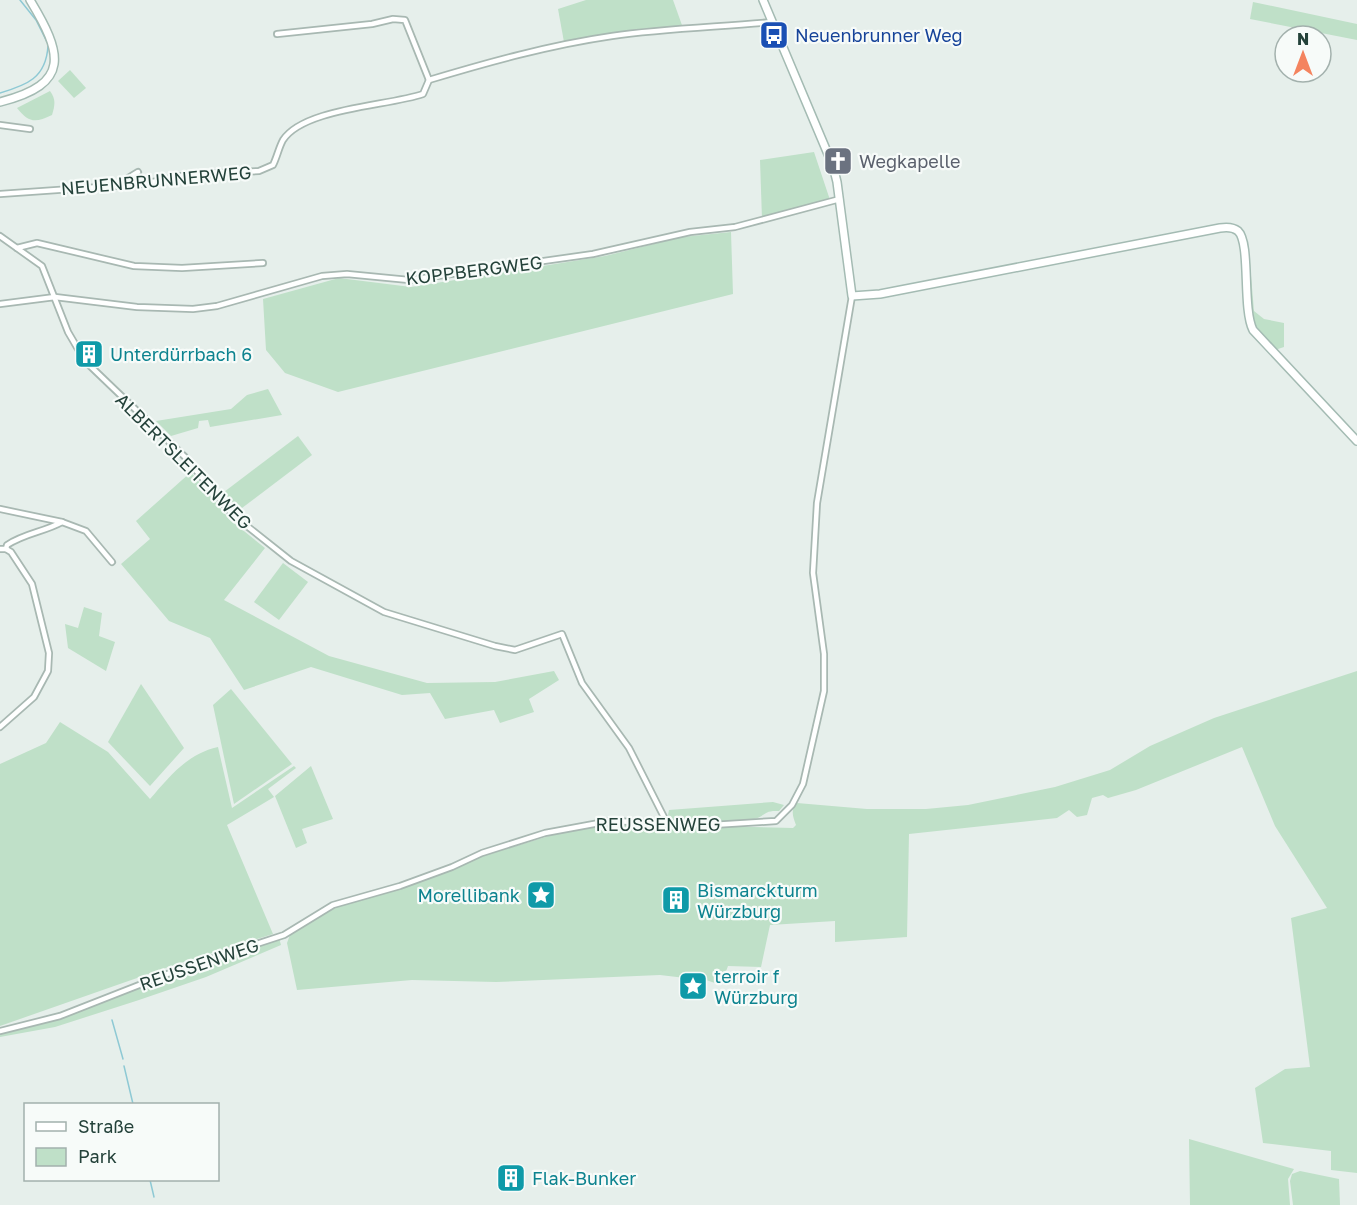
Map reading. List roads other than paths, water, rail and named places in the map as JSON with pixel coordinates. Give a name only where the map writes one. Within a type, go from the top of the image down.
[{"type":"street","points":[[0,102],[35,92],[45,82],[53,65],[55,46],[30,0]]},
{"type":"street","points":[[763,0],[826,148],[840,199],[852,296],[880,294],[1175,236],[1232,228],[1239,232],[1244,244],[1248,316],[1253,330],[1357,441]]},
{"type":"street","points":[[277,34],[372,24],[393,19],[405,20],[429,80]]},
{"type":"street","name":"NEUENBRUNNERWEG","points":[[0,194],[143,184],[191,174],[259,171],[273,165],[283,140],[299,125],[365,105],[403,101],[423,94],[429,80],[561,44],[614,35],[772,22]]},
{"type":"street","points":[[0,125],[30,129]]},
{"type":"street","points":[[116,186],[138,172]]},
{"type":"street","name":"KOPPBERGWEG","points":[[0,304],[55,297],[137,307],[193,309],[217,306],[322,276],[347,274],[409,280],[592,254],[690,232],[735,227],[840,199]]},
{"type":"street","name":"ALBERTSLEITENWEG","points":[[0,237],[42,266],[68,332],[85,361],[185,457],[233,515],[291,561],[384,612],[495,646],[515,650],[562,634],[582,683],[629,748],[667,823]]},
{"type":"street","points":[[17,248],[37,243],[134,266],[182,268],[263,263]]},
{"type":"street","name":"REUSSENWEG","points":[[0,1031],[60,1016],[180,969],[284,935],[333,905],[400,886],[518,841],[577,825],[610,821],[712,825],[776,821],[792,805],[804,784],[824,692],[824,654],[813,573],[817,503],[852,296]]},
{"type":"street","points":[[0,509],[62,522],[86,531],[112,562]]},
{"type":"street","points":[[0,728],[34,697],[48,671],[49,653],[33,584],[21,565],[3,549],[30,532],[50,529],[62,522]]},
{"type":"waterway","points":[[20,0],[36,20],[47,42]]},
{"type":"waterway","points":[[0,93],[27,83],[39,73],[48,46]]},
{"type":"waterway","points":[[112,1020],[123,1059]]},
{"type":"waterway","points":[[124,1066],[133,1103]]},
{"type":"waterway","points":[[150,1181],[154,1197]]},
{"type":"place","name":"Neuenbrunner Weg","points":[[774,35]]},
{"type":"place","name":"Wegkapelle","points":[[838,161]]},
{"type":"place","name":"Unterdürrbach 6","points":[[89,354]]},
{"type":"place","name":"Morellibank","points":[[541,895]]},
{"type":"place","name":"Bismarckturm Würzburg","points":[[676,900]]},
{"type":"place","name":"terroir f Würzburg","points":[[693,986]]},
{"type":"place","name":"Flak-Bunker","points":[[511,1178]]}]
